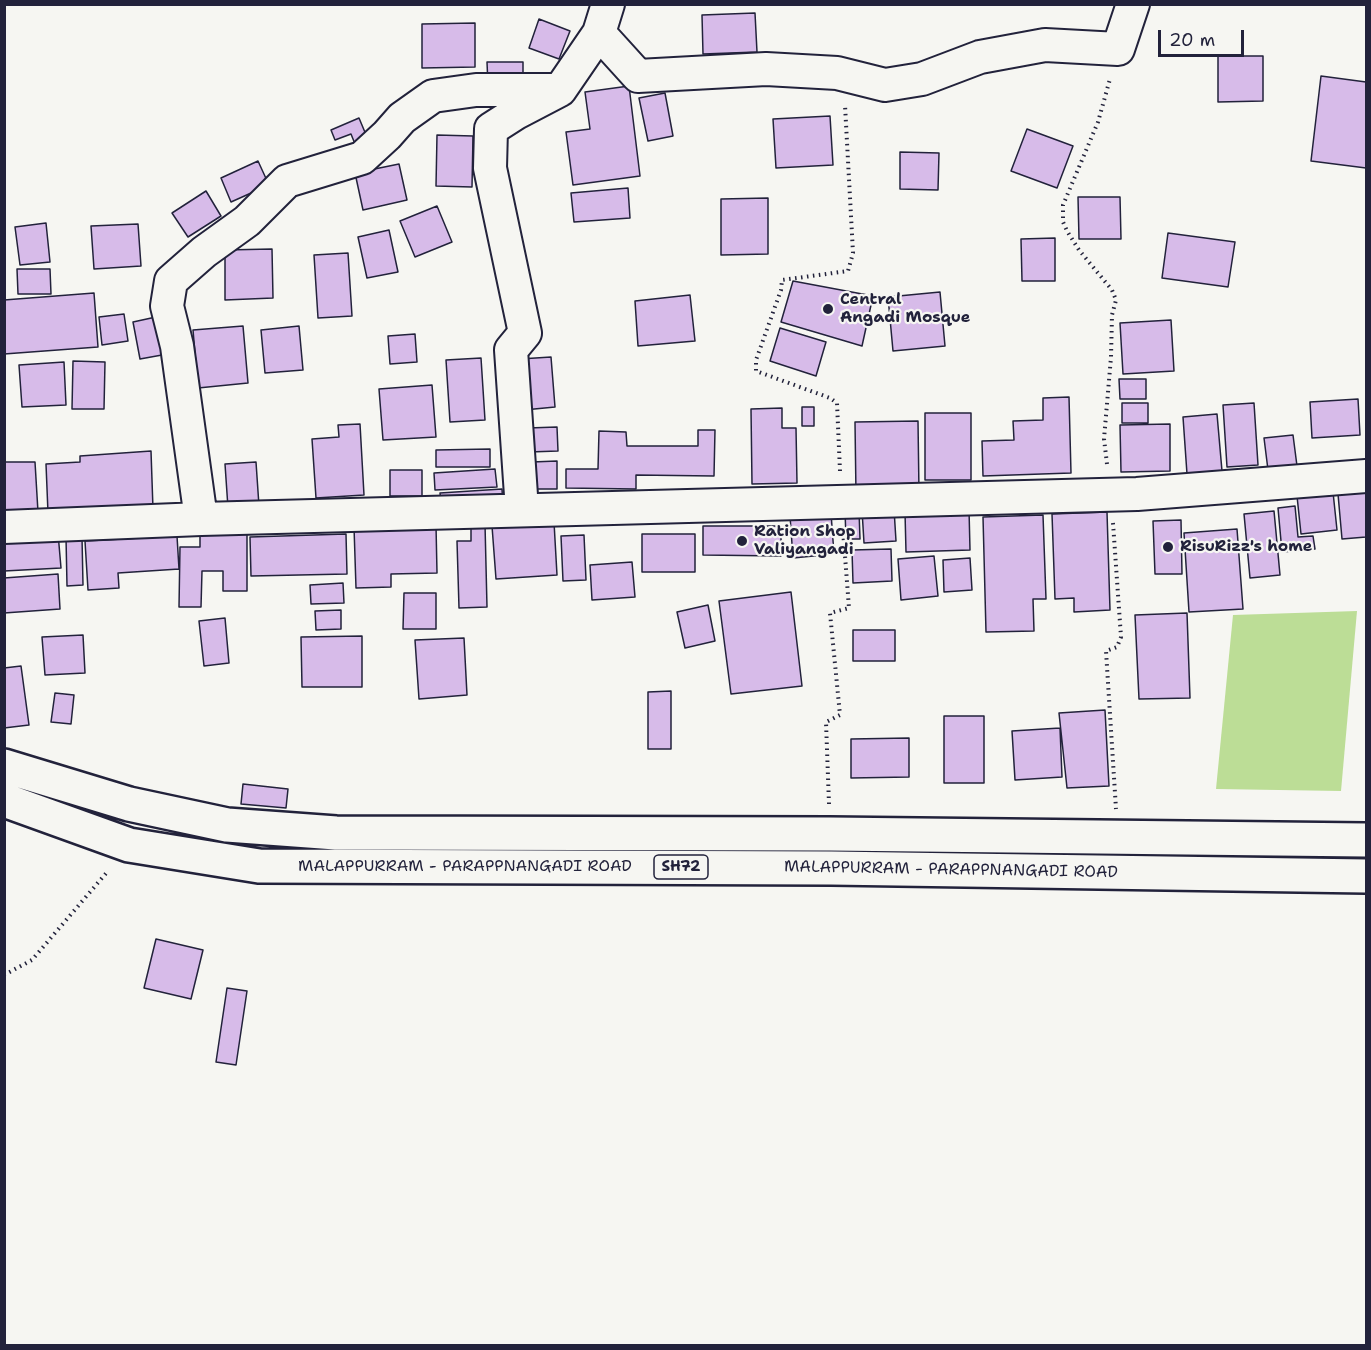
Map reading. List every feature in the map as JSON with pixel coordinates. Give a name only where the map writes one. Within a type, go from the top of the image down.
[{"type":"main road","name":"MALAPPURRAM - PARAPPNANGADI ROAD","points":[[4,766],[129,804],[227,825],[336,832],[830,834],[1366,840]]},
{"type":"main road","name":"MALAPPURRAM - PARAPPNANGADI ROAD","points":[[4,800],[129,845],[259,866],[831,868],[1366,876]]},
{"type":"street","points":[[522,510],[511,350],[525,333],[490,168],[491,129],[560,90],[603,19],[638,76],[766,69],[844,74],[885,85],[922,79],[980,57],[1045,45],[1118,49],[1133,4]]},
{"type":"street","points":[[201,519],[177,346],[167,306],[171,281],[204,252],[247,221],[287,181],[362,158],[402,118],[433,96],[476,90],[560,90]]},
{"type":"street","points":[[4,527],[201,519],[1111,495],[1366,476]]},
{"type":"path","points":[[1116,838],[1116,794],[1106,651],[1117,647],[1121,638],[1111,495],[1104,440],[1112,357],[1112,315],[1116,300],[1112,290],[1079,250],[1067,231],[1063,222],[1063,205],[1098,122],[1118,49]]},
{"type":"path","points":[[830,834],[826,722],[840,715],[830,613],[849,608],[837,403],[830,398],[756,371],[756,360],[781,290],[782,280],[848,271],[853,253],[844,74]]},
{"type":"path","points":[[4,975],[32,960],[129,845]]},
{"type":"green space","points":[[1357,611],[1341,791],[1216,789],[1233,615]]},
{"type":"building","points":[[755,13],[757,52],[703,54],[702,15]]},
{"type":"building","points":[[539,19],[570,31],[559,59],[529,48]]},
{"type":"building","points":[[475,23],[475,67],[422,68],[422,24]]},
{"type":"building","points":[[1218,56],[1263,56],[1263,101],[1218,102]]},
{"type":"building","points":[[487,62],[523,62],[523,85],[488,86]]},
{"type":"building","points":[[1321,76],[1366,82],[1366,168],[1311,161]]},
{"type":"building","points":[[629,86],[640,176],[573,185],[566,132],[590,129],[585,92]]},
{"type":"building","points":[[665,93],[673,136],[648,141],[639,98]]},
{"type":"building","points":[[830,116],[833,165],[776,168],[773,119]]},
{"type":"building","points":[[359,118],[372,149],[359,154],[351,134],[335,140],[331,130]]},
{"type":"building","points":[[1027,129],[1073,146],[1057,188],[1011,171]]},
{"type":"building","points":[[437,135],[473,136],[472,187],[436,186]]},
{"type":"building","points":[[900,152],[939,153],[938,190],[900,189]]},
{"type":"building","points":[[258,161],[269,185],[231,202],[221,178]]},
{"type":"building","points":[[399,164],[407,200],[363,210],[355,173]]},
{"type":"building","points":[[628,188],[630,218],[574,222],[571,193]]},
{"type":"building","points":[[206,191],[221,216],[188,237],[172,213]]},
{"type":"building","points":[[1078,197],[1120,197],[1121,239],[1079,239]]},
{"type":"building","points":[[768,198],[768,254],[721,255],[721,199]]},
{"type":"building","points":[[437,206],[452,242],[415,257],[400,221]]},
{"type":"building","points":[[46,223],[50,262],[20,265],[15,227]]},
{"type":"building","points":[[138,224],[141,266],[94,269],[91,226]]},
{"type":"building","points":[[389,230],[398,272],[367,278],[358,237]]},
{"type":"building","points":[[1168,233],[1235,242],[1228,287],[1162,278]]},
{"type":"building","points":[[1055,238],[1055,281],[1022,281],[1021,239]]},
{"type":"building","points":[[272,249],[273,298],[225,300],[225,250]]},
{"type":"building","points":[[348,253],[352,316],[318,318],[314,255]]},
{"type":"building","points":[[17,269],[50,269],[51,294],[18,294]]},
{"type":"building","name":"Central Angadi Mosque","points":[[793,281],[873,296],[862,346],[781,322]]},
{"type":"building","points":[[940,292],[945,346],[893,351],[888,297]]},
{"type":"building","points":[[94,293],[98,347],[4,354],[4,300]]},
{"type":"building","points":[[690,295],[695,341],[638,346],[635,301]]},
{"type":"building","points":[[124,314],[128,341],[102,345],[99,317]]},
{"type":"building","points":[[165,315],[173,353],[140,359],[133,322]]},
{"type":"building","points":[[1171,320],[1174,371],[1123,374],[1120,323]]},
{"type":"building","points":[[243,326],[248,383],[198,388],[193,330]]},
{"type":"building","points":[[299,326],[303,370],[265,373],[261,330]]},
{"type":"building","points":[[780,328],[826,342],[816,376],[770,361]]},
{"type":"building","points":[[415,334],[417,362],[390,364],[388,336]]},
{"type":"building","points":[[551,357],[555,407],[524,410],[520,359]]},
{"type":"building","points":[[481,358],[485,420],[450,422],[446,360]]},
{"type":"building","points":[[73,361],[105,362],[104,409],[72,409]]},
{"type":"building","points":[[64,362],[66,405],[22,407],[19,365]]},
{"type":"building","points":[[1119,379],[1146,379],[1146,399],[1120,399]]},
{"type":"building","points":[[432,385],[436,437],[383,440],[379,389]]},
{"type":"building","points":[[1069,397],[1071,473],[983,476],[982,441],[1014,440],[1013,421],[1043,420],[1043,398]]},
{"type":"building","points":[[1358,399],[1360,435],[1312,438],[1310,402]]},
{"type":"building","points":[[1122,403],[1148,403],[1148,423],[1122,423]]},
{"type":"building","points":[[1254,403],[1258,465],[1227,467],[1223,405]]},
{"type":"building","points":[[802,407],[814,407],[814,426],[802,426]]},
{"type":"building","points":[[782,408],[782,428],[796,428],[797,483],[752,484],[751,409]]},
{"type":"building","points":[[925,413],[971,413],[971,480],[925,480]]},
{"type":"building","points":[[1217,414],[1222,471],[1187,474],[1183,417]]},
{"type":"building","points":[[918,421],[919,493],[856,495],[855,422]]},
{"type":"building","points":[[360,424],[364,495],[316,498],[312,439],[339,437],[338,425]]},
{"type":"building","points":[[1170,424],[1170,471],[1121,472],[1120,425]]},
{"type":"building","points":[[557,427],[558,451],[529,452],[528,428]]},
{"type":"building","points":[[698,430],[715,430],[714,476],[636,475],[636,489],[566,488],[566,469],[598,469],[599,431],[626,432],[627,446],[698,446]]},
{"type":"building","points":[[1293,435],[1297,466],[1268,470],[1264,438]]},
{"type":"building","points":[[490,449],[490,467],[436,467],[436,450]]},
{"type":"building","points":[[151,451],[153,509],[48,513],[46,464],[80,462],[80,456]]},
{"type":"building","points":[[557,461],[557,489],[532,489],[532,462]]},
{"type":"building","points":[[4,462],[35,462],[38,512],[4,514]]},
{"type":"building","points":[[256,462],[259,506],[228,508],[225,464]]},
{"type":"building","points":[[495,469],[497,487],[435,490],[434,473]]},
{"type":"building","points":[[390,470],[422,470],[422,496],[390,496]]},
{"type":"building","points":[[502,489],[503,507],[442,511],[440,493]]},
{"type":"building","points":[[1366,491],[1366,537],[1342,539],[1338,494]]},
{"type":"building","points":[[1333,492],[1337,530],[1301,534],[1297,496]]},
{"type":"building","points":[[1295,506],[1298,537],[1313,536],[1315,549],[1282,552],[1278,508]]},
{"type":"building","points":[[894,509],[896,541],[864,543],[862,510]]},
{"type":"building","points":[[969,509],[970,550],[906,552],[905,512]]},
{"type":"building","points":[[845,511],[859,511],[860,539],[846,539]]},
{"type":"building","points":[[1274,511],[1280,575],[1250,578],[1244,514]]},
{"type":"building","points":[[1107,512],[1110,610],[1074,612],[1074,598],[1055,599],[1052,514]]},
{"type":"building","points":[[831,513],[834,554],[793,558],[790,516]]},
{"type":"building","points":[[1043,515],[1046,599],[1033,599],[1034,631],[986,632],[983,517]]},
{"type":"building","name":"RisuRizz's home","points":[[1181,520],[1182,574],[1155,574],[1153,521]]},
{"type":"building","points":[[554,522],[557,575],[496,579],[492,526]]},
{"type":"building","points":[[471,524],[485,524],[487,607],[459,608],[457,541],[471,541]]},
{"type":"building","points":[[436,525],[437,573],[391,574],[391,587],[356,588],[354,527]]},
{"type":"building","name":"Ration Shop Valiyangadi","points":[[703,526],[781,526],[781,556],[703,555]]},
{"type":"building","points":[[200,528],[247,529],[247,591],[223,591],[223,571],[202,571],[201,607],[179,607],[180,547],[200,547]]},
{"type":"building","points":[[1237,529],[1243,609],[1189,612],[1184,533]]},
{"type":"building","points":[[58,533],[61,568],[4,571],[4,537]]},
{"type":"building","points":[[346,534],[347,574],[251,576],[250,537]]},
{"type":"building","points":[[642,534],[695,534],[695,572],[642,572]]},
{"type":"building","points":[[584,535],[586,580],[563,581],[561,536]]},
{"type":"building","points":[[177,536],[179,569],[118,573],[119,588],[88,590],[85,541]]},
{"type":"building","points":[[66,537],[82,537],[83,585],[67,586]]},
{"type":"building","points":[[891,549],[892,581],[853,583],[852,550]]},
{"type":"building","points":[[934,556],[938,596],[901,600],[898,559]]},
{"type":"building","points":[[970,558],[972,590],[944,592],[943,560]]},
{"type":"building","points":[[632,562],[635,597],[592,600],[590,565]]},
{"type":"building","points":[[58,574],[60,609],[4,613],[4,578]]},
{"type":"building","points":[[343,583],[344,603],[311,604],[310,585]]},
{"type":"building","points":[[791,592],[802,686],[731,694],[719,601]]},
{"type":"building","points":[[404,593],[436,593],[436,629],[403,629]]},
{"type":"building","points":[[708,605],[715,641],[685,648],[677,612]]},
{"type":"building","points":[[341,610],[341,629],[316,630],[315,611]]},
{"type":"building","points":[[1187,613],[1190,698],[1139,699],[1135,615]]},
{"type":"building","points":[[225,618],[229,663],[204,666],[199,621]]},
{"type":"building","points":[[853,630],[895,630],[895,661],[853,661]]},
{"type":"building","points":[[83,635],[85,673],[45,675],[42,637]]},
{"type":"building","points":[[362,636],[362,687],[302,687],[301,637]]},
{"type":"building","points":[[464,638],[467,695],[419,699],[415,640]]},
{"type":"building","points":[[21,666],[29,725],[4,728],[4,668]]},
{"type":"building","points":[[671,691],[671,749],[648,749],[648,692]]},
{"type":"building","points":[[55,693],[74,695],[71,724],[51,722]]},
{"type":"building","points":[[1105,710],[1109,786],[1067,788],[1059,713]]},
{"type":"building","points":[[944,716],[984,716],[984,783],[944,783]]},
{"type":"building","points":[[1060,728],[1062,777],[1015,780],[1012,731]]},
{"type":"building","points":[[909,738],[909,777],[851,778],[851,739]]},
{"type":"building","points":[[243,784],[288,789],[286,808],[241,804]]},
{"type":"building","points":[[156,939],[203,950],[191,999],[144,988]]},
{"type":"building","points":[[227,988],[247,991],[236,1065],[216,1062]]},
{"type":"place","name":"Central Angadi Mosque","points":[[828,309]]},
{"type":"place","name":"Ration Shop Valiyangadi","points":[[742,541]]},
{"type":"place","name":"RisuRizz's home","points":[[1168,547]]}]
